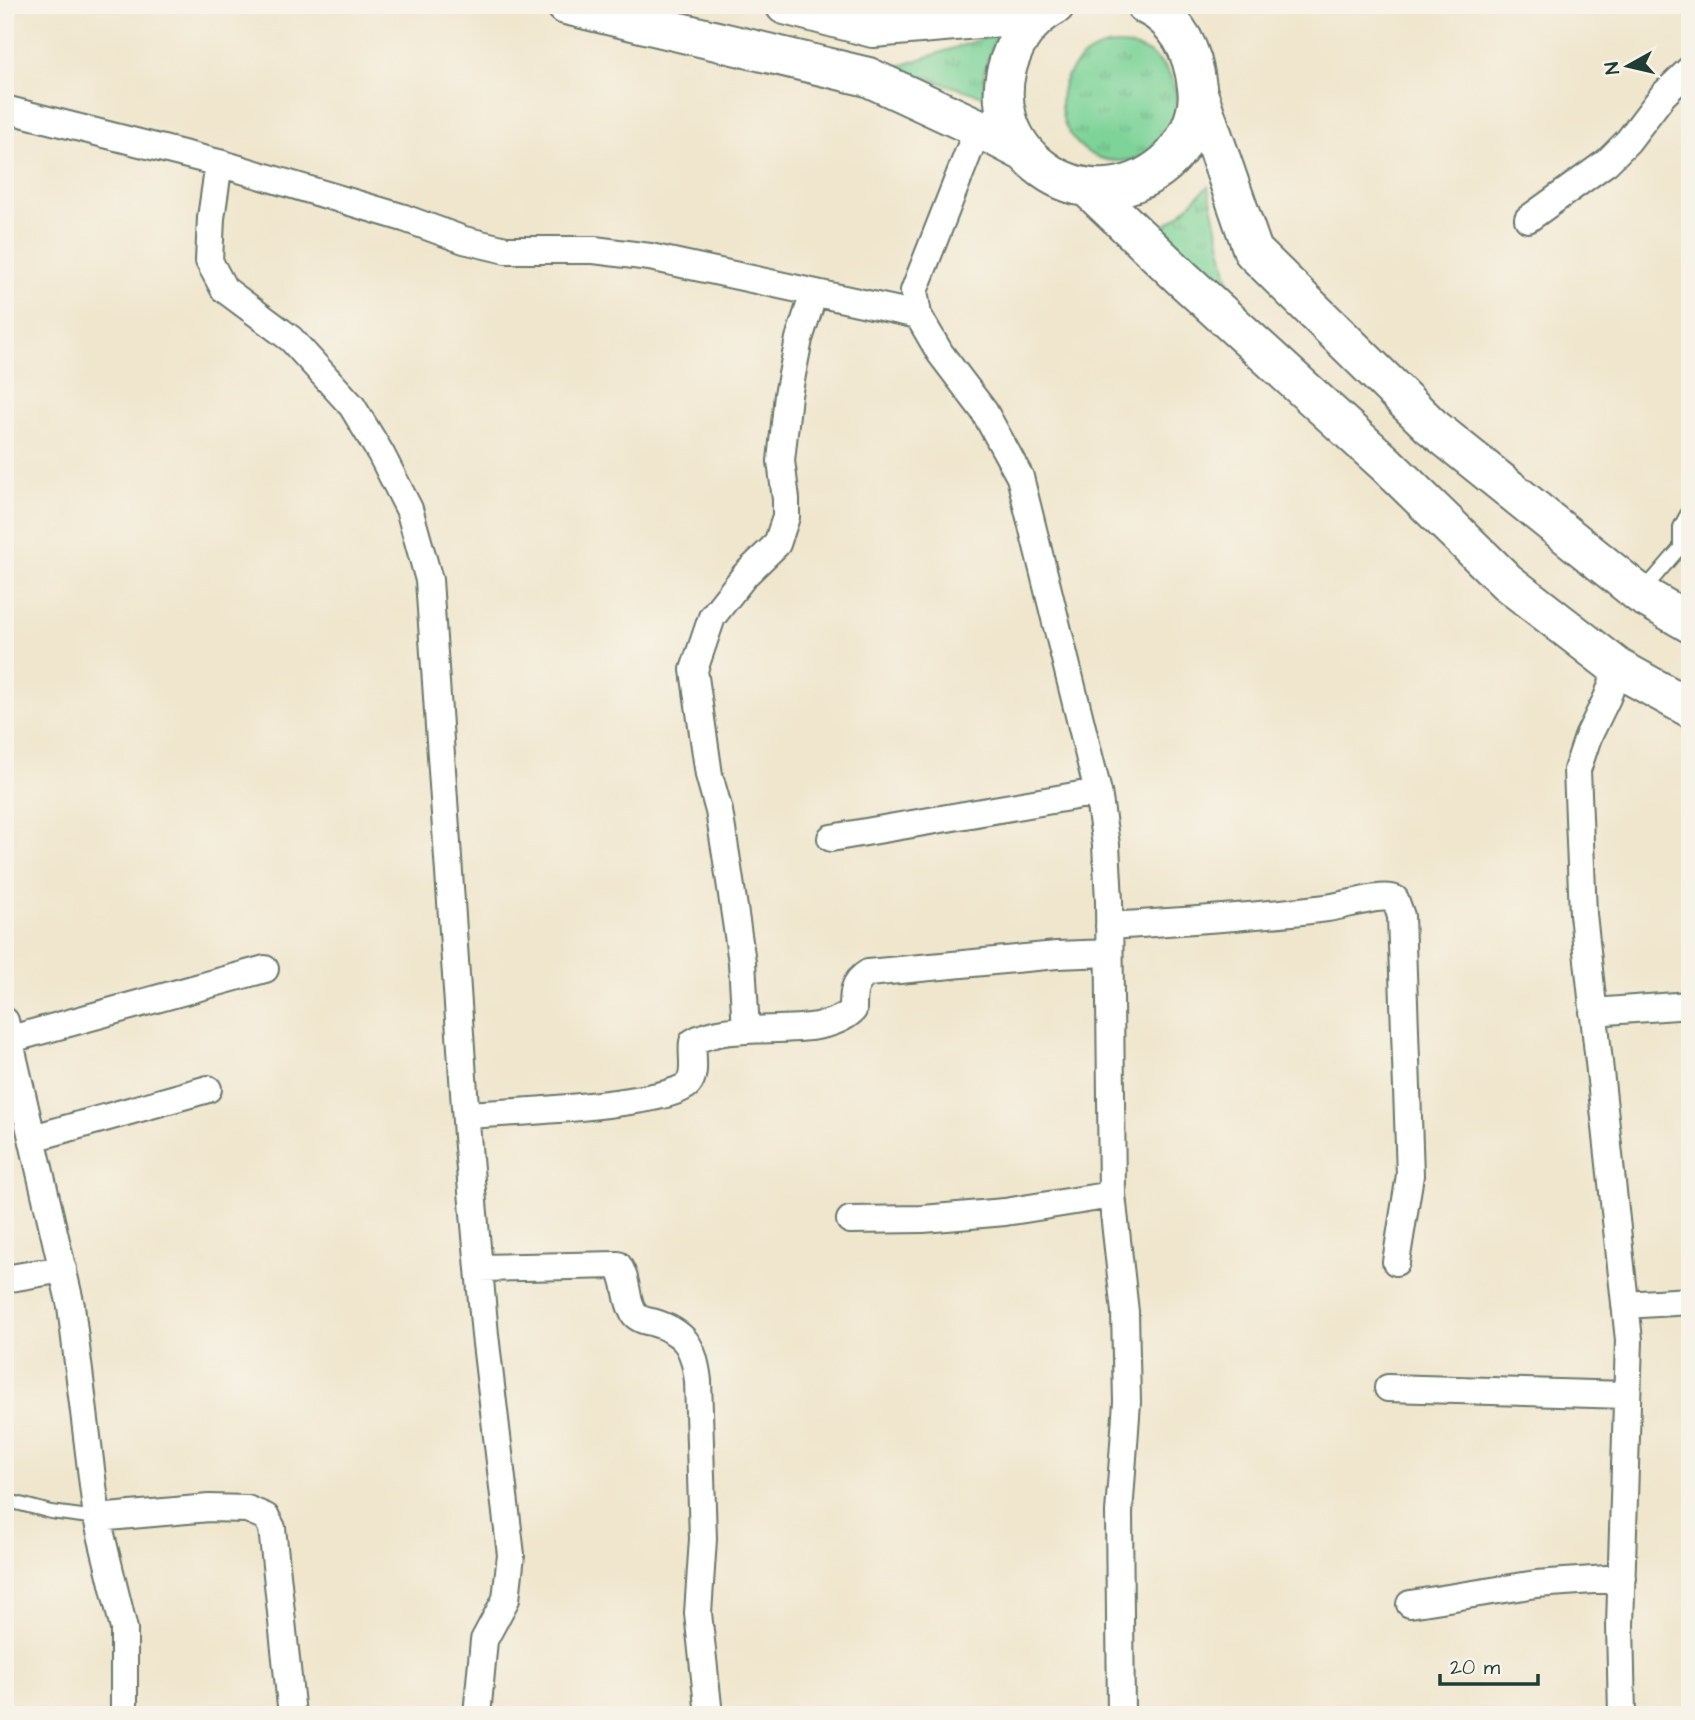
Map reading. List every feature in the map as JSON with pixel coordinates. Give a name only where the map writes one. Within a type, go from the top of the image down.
[{"type":"main road","points":[[566,5],[868,77],[1024,152]]},
{"type":"main road","points":[[785,5],[873,28],[1045,8]]},
{"type":"main road","points":[[1146,5],[1174,18],[1194,61],[1198,93],[1253,251],[1432,426],[1640,594],[1690,623]]},
{"type":"main road","points":[[1045,8],[1019,38],[1007,66],[1004,96],[1010,126],[1024,152],[1042,170],[1064,182],[1088,188],[1121,187],[1152,176],[1176,154],[1192,126],[1198,93]]},
{"type":"main road","points":[[1088,188],[1386,464],[1507,582],[1618,668],[1690,708]]},
{"type":"street","points":[[1528,219],[1606,162],[1629,141],[1663,96],[1690,69]]},
{"type":"street","points":[[5,109],[219,163],[404,218],[464,240],[506,250],[594,250],[650,257],[918,315]]},
{"type":"street","points":[[978,128],[914,291],[918,315],[940,353],[984,411],[1020,477],[1098,792],[1106,845],[1112,1195],[1125,1311],[1126,1402],[1119,1513],[1121,1715]]},
{"type":"street","points":[[219,163],[211,218],[209,261],[224,289],[291,339],[352,407],[381,454],[409,509],[429,580],[466,1115],[479,1268],[511,1555],[506,1599],[484,1640],[477,1715]]},
{"type":"street","points":[[746,1030],[742,962],[719,810],[709,775],[694,670],[712,617],[745,575],[777,544],[786,517],[780,461],[788,395],[799,339],[814,293]]},
{"type":"street","points":[[1618,668],[1608,698],[1588,737],[1577,770],[1583,914],[1629,1340],[1620,1625],[1622,1715]]},
{"type":"street","points":[[831,838],[1098,792]]},
{"type":"street","points":[[1109,926],[1263,916],[1350,905],[1379,897],[1395,899],[1401,916],[1410,1175],[1396,1262]]},
{"type":"street","points":[[466,1115],[541,1111],[645,1099],[679,1091],[689,1083],[693,1075],[693,1042],[702,1037],[746,1030],[830,1024],[846,1017],[853,1010],[853,989],[859,978],[868,973],[1057,955],[1109,953]]},
{"type":"street","points":[[124,1715],[124,1629],[97,1518],[71,1306],[8,1030],[265,969]]},
{"type":"street","points":[[1593,1012],[1645,1006],[1690,1005]]},
{"type":"street","points":[[33,1138],[208,1089]]},
{"type":"street","points":[[850,1220],[923,1219],[1005,1212],[1112,1195]]},
{"type":"street","points":[[479,1268],[618,1265],[625,1275],[633,1312],[642,1320],[679,1333],[688,1345],[695,1361],[701,1442],[703,1539],[698,1613],[709,1715]]},
{"type":"street","points":[[5,1279],[63,1269]]},
{"type":"street","points":[[1625,1305],[1690,1301]]},
{"type":"street","points":[[1388,1388],[1627,1395]]},
{"type":"street","points":[[97,1518],[209,1508],[247,1509],[266,1517],[272,1528],[292,1715]]},
{"type":"street","points":[[1410,1604],[1536,1584],[1622,1578]]},
{"type":"lane","points":[[1640,594],[1685,547],[1681,527],[1690,508]]},
{"type":"lane","points":[[5,1500],[51,1512],[97,1518]]},
{"type":"green space","points":[[997,34],[985,68],[983,96],[893,68]]},
{"type":"green space","points":[[1119,45],[1141,50],[1160,62],[1172,81],[1177,103],[1172,125],[1160,144],[1141,156],[1119,161],[1097,156],[1078,144],[1066,125],[1061,103],[1066,81],[1078,62],[1097,50]]},
{"type":"green space","points":[[1208,186],[1231,291],[1160,229],[1179,215]]}]
